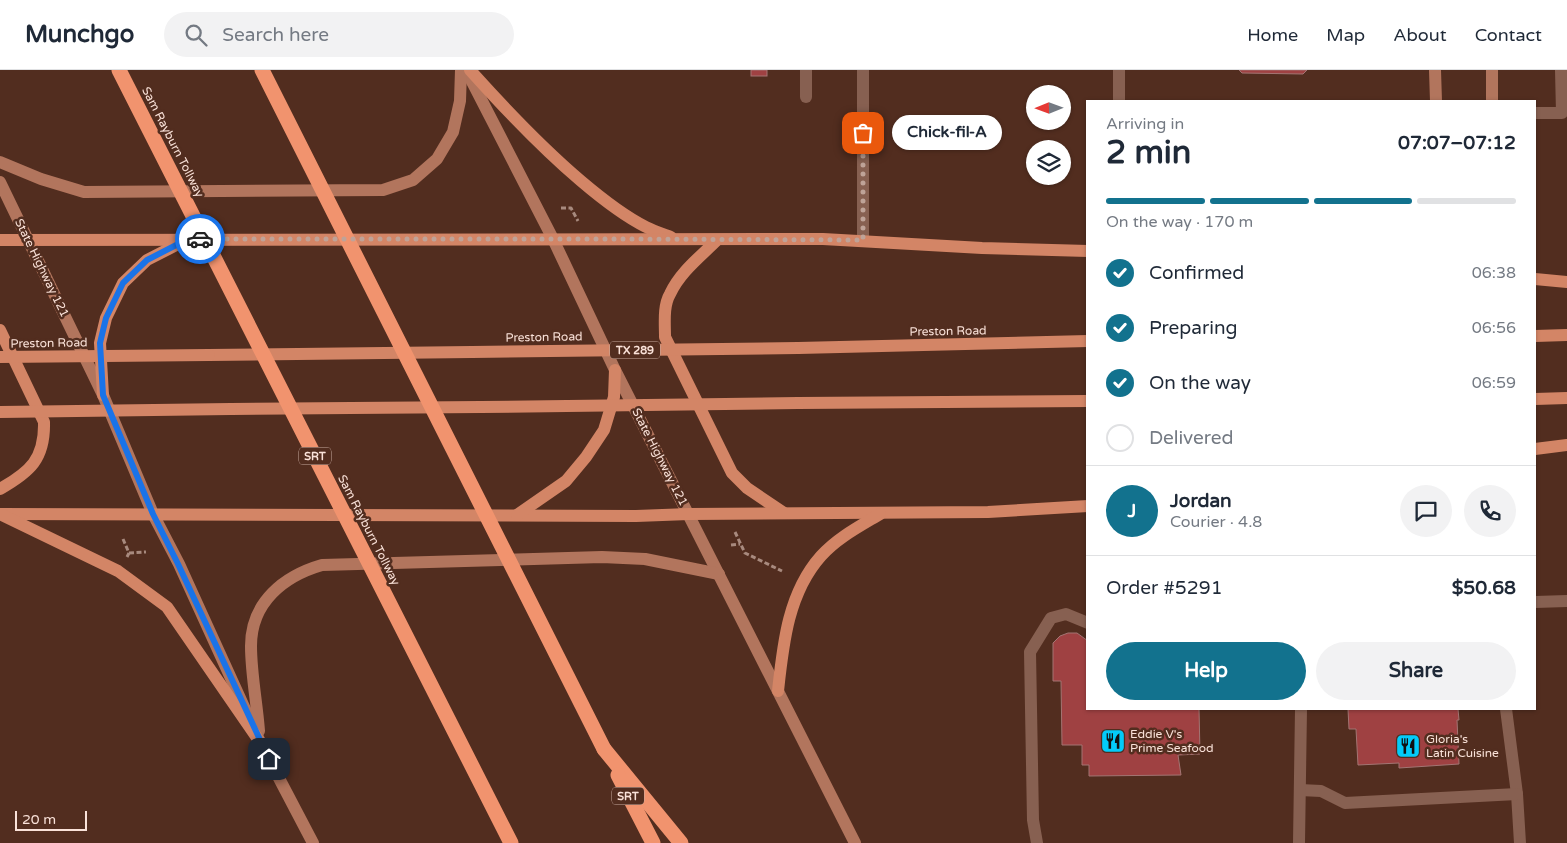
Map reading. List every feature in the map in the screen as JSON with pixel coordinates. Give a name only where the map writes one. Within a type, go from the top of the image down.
[{"type":"highway","name":"Sam Rayburn Tollway","points":[[119,70],[511,843]]},
{"type":"highway","name":"SRT","points":[[262,70],[653,843]]},
{"type":"highway","points":[[604,749],[681,843]]},
{"type":"main road","points":[[0,162],[40,179],[84,192],[383,190],[412,180],[437,159],[453,132],[460,101],[461,70]]},
{"type":"main road","points":[[468,70],[547,152],[596,194],[647,228],[681,240]]},
{"type":"main road","name":"State Highway 121","points":[[468,70],[615,370],[855,843]]},
{"type":"main road","points":[[1436,70],[1436,100]]},
{"type":"main road","points":[[1492,70],[1492,100]]},
{"type":"main road","name":"State Highway 121","points":[[0,182],[103,395],[153,514],[260,742],[313,843]]},
{"type":"main road","points":[[103,395],[100,343],[106,318],[123,283],[147,260],[188,239]]},
{"type":"main road","points":[[0,240],[823,239],[982,248],[1086,250]]},
{"type":"main road","points":[[717,240],[685,272],[669,294],[664,316],[665,337],[732,473],[747,488],[784,513]]},
{"type":"main road","points":[[1536,279],[1567,282]]},
{"type":"main road","points":[[0,330],[44,422],[44,432],[40,451],[35,461],[20,478],[0,489]]},
{"type":"main road","points":[[1536,336],[1567,335]]},
{"type":"main road","name":"Preston Road","points":[[0,357],[798,348],[1086,341]]},
{"type":"main road","points":[[516,515],[566,481],[586,458],[604,430],[614,397],[615,370]]},
{"type":"main road","points":[[1536,399],[1567,398]]},
{"type":"main road","points":[[0,412],[1086,401]]},
{"type":"main road","points":[[1536,449],[1567,445]]},
{"type":"main road","points":[[0,514],[636,516],[988,512],[1086,506]]},
{"type":"main road","points":[[778,691],[784,640],[790,614],[804,582],[821,556],[849,533],[881,513]]},
{"type":"main road","points":[[0,514],[118,571],[167,607],[260,742]]},
{"type":"main road","points":[[260,742],[251,645],[256,620],[264,604],[276,590],[290,578],[305,570],[322,565],[602,558],[645,559],[719,574]]},
{"type":"lane","points":[[806,70],[806,97]]},
{"type":"lane","points":[[862,70],[863,240]]},
{"type":"lane","points":[[1119,70],[1119,100]]},
{"type":"lane","points":[[1536,113],[1562,113],[1561,70]]},
{"type":"lane","points":[[1536,602],[1567,601]]},
{"type":"lane","points":[[1036,843],[1033,820],[1030,652],[1052,618],[1066,614],[1086,622]]},
{"type":"lane","points":[[1299,843],[1301,710]]},
{"type":"lane","points":[[1506,710],[1517,794],[1520,843]]},
{"type":"lane","points":[[1300,790],[1321,791],[1345,802],[1517,794]]},
{"type":"path","points":[[561,208],[571,208],[579,223]]},
{"type":"path","points":[[735,532],[745,553],[782,571]]},
{"type":"path","points":[[123,539],[129,553],[126,559]]},
{"type":"path","points":[[731,545],[740,544]]},
{"type":"path","points":[[129,553],[146,552]]},
{"type":"building","points":[[751,70],[767,70],[767,76],[751,76]]},
{"type":"building","points":[[1239,70],[1307,70],[1303,74],[1242,73]]},
{"type":"building","points":[[1068,633],[1077,633],[1086,640],[1086,710],[1199,710],[1200,754],[1178,755],[1181,775],[1089,776],[1089,765],[1082,765],[1082,745],[1062,745],[1061,681],[1053,681],[1053,643],[1060,636]]},
{"type":"building","name":"Gloria's Latin Cuisine","points":[[1348,710],[1458,710],[1459,764],[1399,768],[1399,763],[1358,765],[1356,729],[1349,729]]},
{"type":"way so far","points":[[200,239],[863,240],[863,133]]},
{"type":"place","name":"Chick-fil-A","points":[[863,133]]},
{"type":"place","name":"Eddie V's Prime Seafood","points":[[1113,741]]},
{"type":"place","name":"Gloria's Latin Cuisine","points":[[1408,746]]},
{"type":"route","points":[[200,239],[188,239],[147,260],[123,283],[106,318],[100,343],[103,395],[153,514],[269,759]]}]
